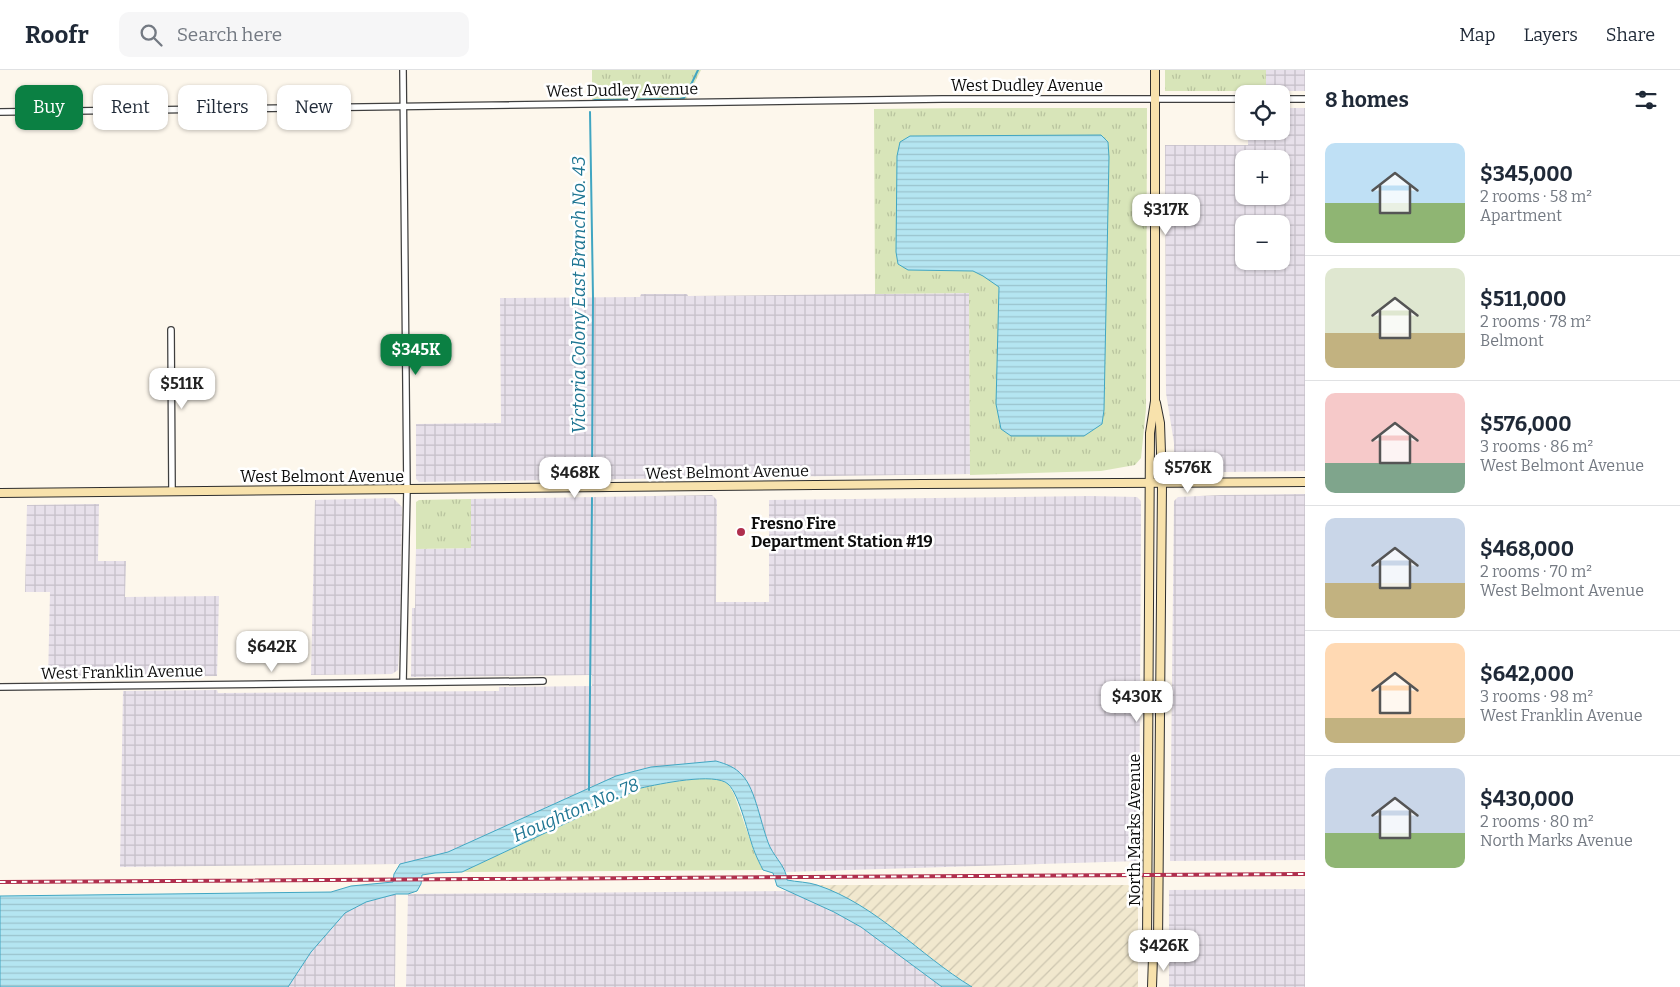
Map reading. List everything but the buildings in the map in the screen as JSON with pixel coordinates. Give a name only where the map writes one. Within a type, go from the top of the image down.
[{"type":"main road","name":"North Marks Avenue","points":[[1153,957],[1147,946],[1150,428],[1155,402],[1155,70]]},
{"type":"main road","name":"North Marks Avenue","points":[[1152,987],[1153,957],[1158,946],[1162,483],[1160,423],[1155,402]]},
{"type":"main road","name":"West Belmont Avenue","points":[[0,493],[1305,482]]},
{"type":"street","points":[[403,70],[407,489],[403,682]]},
{"type":"street","name":"West Dudley Avenue","points":[[0,112],[942,98],[1235,99]]},
{"type":"street","points":[[1290,99],[1305,99]]},
{"type":"street","points":[[171,330],[172,491]]},
{"type":"street","name":"West Franklin Avenue","points":[[0,687],[543,681]]},
{"type":"shaded area","points":[[1266,70],[1305,70],[1305,91],[1290,91],[1290,85],[1266,85]]},
{"type":"shaded area","points":[[1290,108],[1305,108],[1305,471],[1224,472],[1195,464],[1178,464],[1174,460],[1174,443],[1166,393],[1165,145],[1248,145],[1248,140],[1290,140]]},
{"type":"shaded area","points":[[969,293],[970,474],[419,482],[416,479],[416,424],[501,423],[500,298],[640,297],[641,294],[687,294],[688,296]]},
{"type":"shaded area","points":[[1305,494],[1305,860],[1170,861],[1174,501],[1178,497]]},
{"type":"shaded area","points":[[712,495],[717,500],[716,602],[769,602],[769,500],[1137,497],[1141,501],[1139,861],[786,872],[772,851],[751,790],[744,776],[651,767],[616,776],[448,852],[400,864],[120,867],[123,691],[217,690],[218,693],[499,691],[499,687],[592,686],[592,675],[411,677],[412,608],[415,608],[416,549],[471,548],[471,499]]},
{"type":"shaded area","points":[[393,498],[402,507],[398,670],[392,674],[311,675],[315,500]]},
{"type":"shaded area","points":[[99,504],[98,561],[126,561],[125,597],[219,596],[217,676],[48,680],[50,592],[25,592],[27,505]]},
{"type":"shaded area","points":[[816,885],[1138,885],[1138,987],[972,987],[958,979],[868,911],[841,895]]},
{"type":"shaded area","points":[[1305,889],[1305,987],[1169,987],[1169,890]]},
{"type":"shaded area","points":[[788,891],[834,912],[861,927],[942,987],[406,987],[408,894]]},
{"type":"shaded area","points":[[396,894],[395,987],[288,987],[311,952],[345,913],[366,902]]},
{"type":"green space","points":[[592,70],[701,70],[686,100],[592,101]]},
{"type":"green space","points":[[1165,70],[1266,70],[1266,85],[1235,85],[1235,91],[1165,91]]},
{"type":"green space","points":[[1147,108],[1146,409],[1141,458],[1135,465],[1101,471],[970,475],[969,293],[875,294],[874,109]]},
{"type":"green space","points":[[471,499],[471,548],[416,549],[416,502],[419,500]]},
{"type":"green space","points":[[705,778],[718,779],[728,784],[734,794],[755,854],[763,870],[462,872],[641,788],[656,784]]},
{"type":"water","points":[[1101,135],[1108,142],[1109,157],[1104,410],[1102,424],[1084,436],[1011,436],[1001,429],[996,404],[999,287],[973,271],[908,270],[898,264],[896,252],[897,156],[900,142],[910,136]]},
{"type":"water","name":"Houghton No. 78","points":[[716,761],[733,768],[747,781],[755,799],[770,847],[783,867],[787,880],[817,885],[859,905],[972,987],[942,987],[861,927],[834,912],[777,886],[773,873],[763,870],[752,846],[740,806],[732,789],[728,784],[721,781],[700,779],[641,788],[462,872],[422,875],[421,884],[417,891],[366,902],[345,913],[311,952],[288,987],[0,987],[0,896],[331,892],[351,886],[393,882],[394,874],[400,864],[448,852],[616,776],[651,767]]},
{"type":"waterway","name":"Victoria Colony East Branch No. 43","points":[[590,102],[595,100],[684,98],[698,70]]},
{"type":"waterway","name":"Victoria Colony East Branch No. 43","points":[[590,112],[593,297],[592,478]]},
{"type":"waterway","name":"Victoria Colony East Branch No. 43","points":[[589,790],[592,498]]},
{"type":"railway","points":[[0,882],[1305,874]]},
{"type":"place","name":"Fresno Fire Department Station #19","points":[[741,532]]}]
